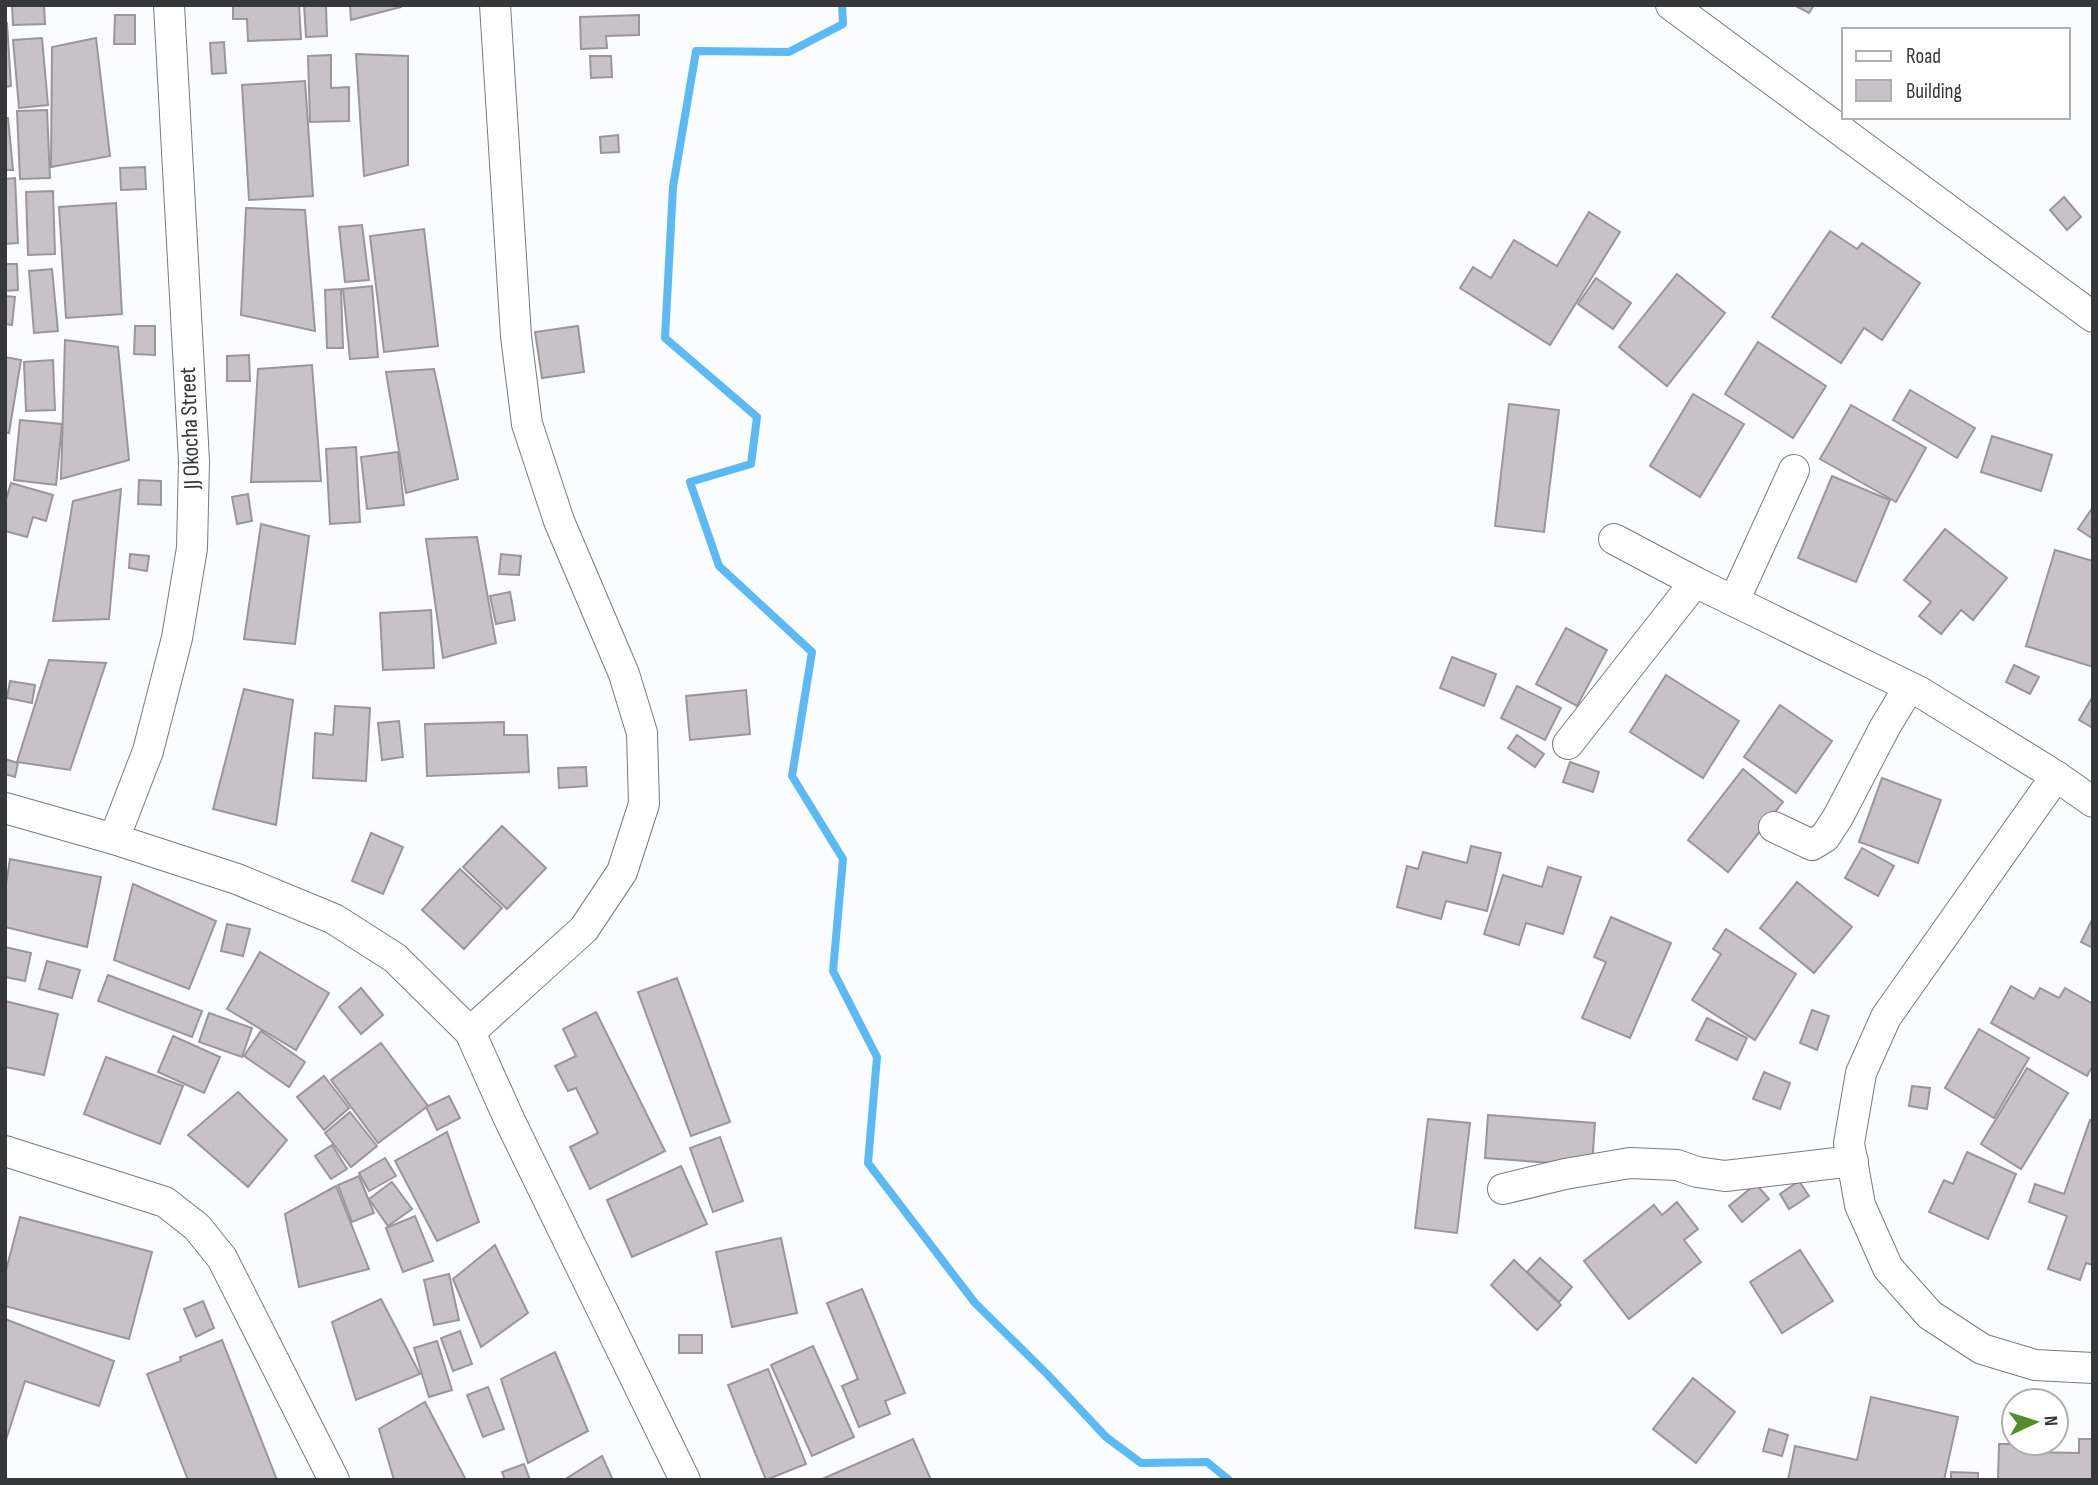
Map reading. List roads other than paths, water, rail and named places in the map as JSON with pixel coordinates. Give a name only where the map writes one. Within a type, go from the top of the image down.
[{"type":"street","name":"JJ Okocha Street","points":[[114,839],[148,751],[177,638],[192,548],[194,461],[169,5]]},
{"type":"street","points":[[470,1032],[584,929],[622,872],[644,804],[642,733],[631,697],[559,520],[527,424],[516,336],[495,5]]},
{"type":"street","points":[[1671,5],[2093,317]]},
{"type":"street","points":[[1734,601],[1794,470]]},
{"type":"street","points":[[1614,539],[1695,582],[1909,687],[2056,776],[2093,802]]},
{"type":"street","points":[[1568,744],[1695,582]]},
{"type":"street","points":[[1774,827],[1812,845],[1825,837],[1909,687]]},
{"type":"street","points":[[2056,776],[1886,1017],[1861,1073],[1849,1143],[1860,1205],[1888,1268],[1930,1315],[1982,1349],[2035,1365],[2093,1368]]},
{"type":"street","points":[[5,808],[114,839],[237,879],[334,919],[395,958],[470,1032],[510,1121],[685,1480]]},
{"type":"street","points":[[5,1151],[165,1202],[197,1227],[222,1258],[334,1480]]},
{"type":"street","points":[[1503,1189],[1565,1174],[1630,1163],[1677,1165],[1697,1172],[1725,1176],[1853,1161]]},
{"type":"waterway","points":[[842,5],[843,24],[789,52],[696,51],[673,187],[665,338],[757,417],[751,464],[690,482],[719,566],[812,652],[792,776],[843,859],[833,971],[877,1057],[868,1163],[975,1303],[1106,1437],[1141,1463],[1207,1462],[1229,1480]]}]
